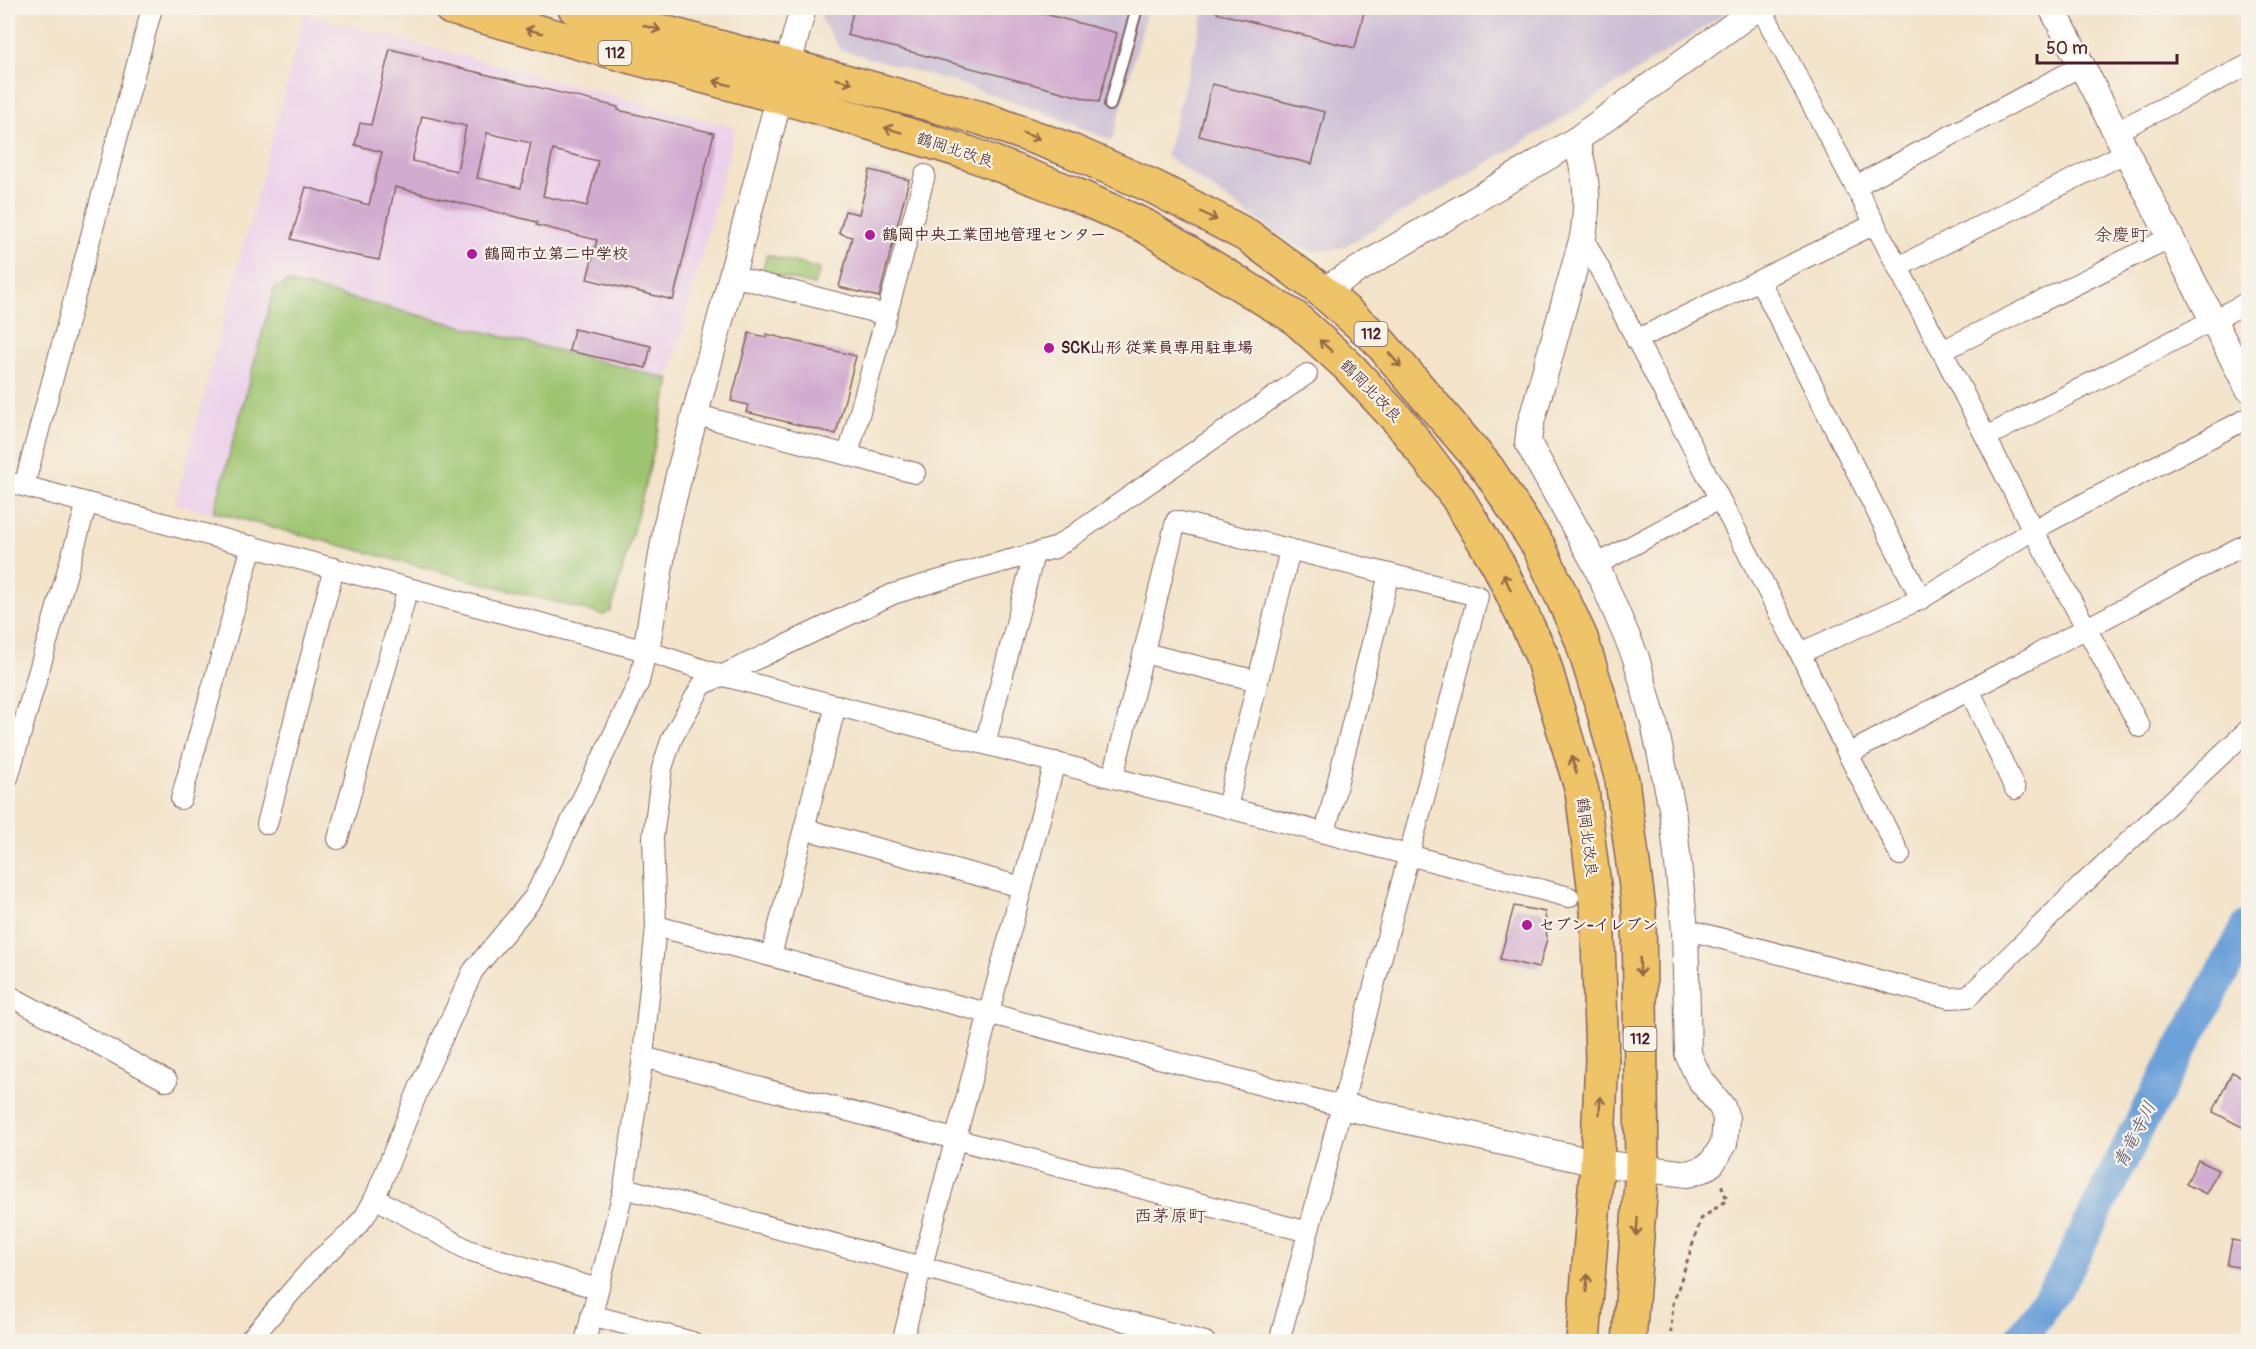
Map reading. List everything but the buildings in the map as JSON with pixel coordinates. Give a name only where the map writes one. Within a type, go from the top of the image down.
[{"type":"highway","name":"鶴岡北改良","points":[[451,8],[779,98],[968,153],[1067,191],[1145,226],[1294,317],[1348,366],[1401,423],[1458,497],[1499,566],[1541,654],[1582,791],[1597,909],[1602,1059],[1597,1163],[1582,1341]]},
{"type":"highway","name":"112","points":[[575,8],[981,118],[1069,150],[1154,187],[1248,236],[1322,291],[1377,339],[1488,469],[1539,548],[1581,638],[1622,780],[1639,909],[1641,1169],[1629,1341]]},
{"type":"street","points":[[152,8],[16,484],[646,651],[720,675],[1569,897]]},
{"type":"street","points":[[248,1341],[319,1260],[351,1233],[365,1216],[375,1198],[420,1086],[473,971],[535,896],[639,682],[667,524],[803,8]]},
{"type":"street","points":[[1322,291],[1576,140],[1759,8],[1856,186],[2034,530],[2140,727]]},
{"type":"street","points":[[2052,8],[2248,388]]},
{"type":"street","points":[[1856,186],[2081,66]]},
{"type":"street","points":[[1898,267],[2246,72]]},
{"type":"street","points":[[656,926],[1341,1106],[1597,1163],[1688,1174],[1712,1163],[1724,1144],[1726,1118],[1722,1107],[1699,1078],[1688,1054],[1685,929],[1672,808],[1653,723],[1636,658],[1596,565],[1528,443],[1530,426],[1583,237],[1587,211],[1586,175],[1576,140]]},
{"type":"street","points":[[848,455],[925,175]]},
{"type":"street","points":[[1636,340],[1875,224]]},
{"type":"street","points":[[1583,237],[1800,652],[1848,754],[1900,855]]},
{"type":"street","points":[[1942,351],[2171,237]]},
{"type":"street","points":[[732,276],[886,315]]},
{"type":"street","points":[[1760,281],[1921,599]]},
{"type":"street","points":[[1986,437],[2248,302]]},
{"type":"street","points":[[585,1341],[624,1188],[643,1057],[656,926],[653,838],[662,768],[672,738],[702,685],[893,594],[1055,548],[1307,374]]},
{"type":"street","points":[[697,415],[915,472]]},
{"type":"street","points":[[1800,652],[1921,599],[2034,530],[2248,418]]},
{"type":"street","points":[[1596,565],[1719,499]]},
{"type":"street","points":[[9,768],[87,503]]},
{"type":"street","points":[[1113,777],[1176,521],[1478,596],[1279,1341]]},
{"type":"street","points":[[1848,754],[2248,543]]},
{"type":"street","points":[[181,799],[252,546]]},
{"type":"street","points":[[1227,807],[1290,550]]},
{"type":"street","points":[[985,744],[1034,554]]},
{"type":"street","points":[[267,824],[334,568]]},
{"type":"street","points":[[1325,833],[1389,574]]},
{"type":"street","points":[[339,839],[408,588]]},
{"type":"street","points":[[1144,653],[1258,681]]},
{"type":"street","points":[[1970,690],[2015,789]]},
{"type":"street","points":[[771,956],[836,705]]},
{"type":"street","points":[[1685,929],[1927,993],[1950,998],[1968,997],[2079,887],[2248,730]]},
{"type":"street","points":[[902,1341],[1055,762]]},
{"type":"street","points":[[804,829],[1022,887]]},
{"type":"street","points":[[8,995],[167,1081]]},
{"type":"street","points":[[643,1057],[1308,1232]]},
{"type":"street","points":[[624,1188],[1205,1341]]},
{"type":"street","points":[[375,1198],[468,1250],[598,1289]]},
{"type":"street","points":[[591,1315],[692,1341]]},
{"type":"lane","points":[[1110,105],[1137,8]]},
{"type":"path","points":[[1670,1341],[1673,1304],[1701,1219],[1727,1200],[1712,1163]]},
{"type":"shaded area","points":[[824,8],[1148,8],[1112,141],[1053,116],[958,83],[841,50],[821,19]]},
{"type":"shaded area","points":[[1205,8],[1734,8],[1562,119],[1347,245],[1334,250],[1312,251],[1292,244],[1166,156]]},
{"type":"shaded area","name":"鶴岡市立第二中学校","points":[[305,14],[735,128],[670,379],[647,479],[611,611],[604,615],[175,503]]},
{"type":"green space","points":[[767,255],[820,269],[814,285],[762,272]]},
{"type":"green space","points":[[287,282],[670,379],[647,479],[611,611],[604,615],[214,512],[274,289]]},
{"type":"waterway","name":"青竜寺川","points":[[2019,1342],[2063,1277],[2140,1124],[2248,926]]},
{"type":"place","name":"鶴岡中央工業団地管理センター","points":[[870,235]]},
{"type":"place","name":"鶴岡市立第二中学校","points":[[472,254]]},
{"type":"place","name":"SCK山形 従業員専用駐車場","points":[[1049,348]]},
{"type":"place","name":"セブン-イレブン","points":[[1527,925]]},
{"type":"district","name":"余慶町","points":[[2121,235]]},
{"type":"district","name":"西茅原町","points":[[1170,1216]]}]
